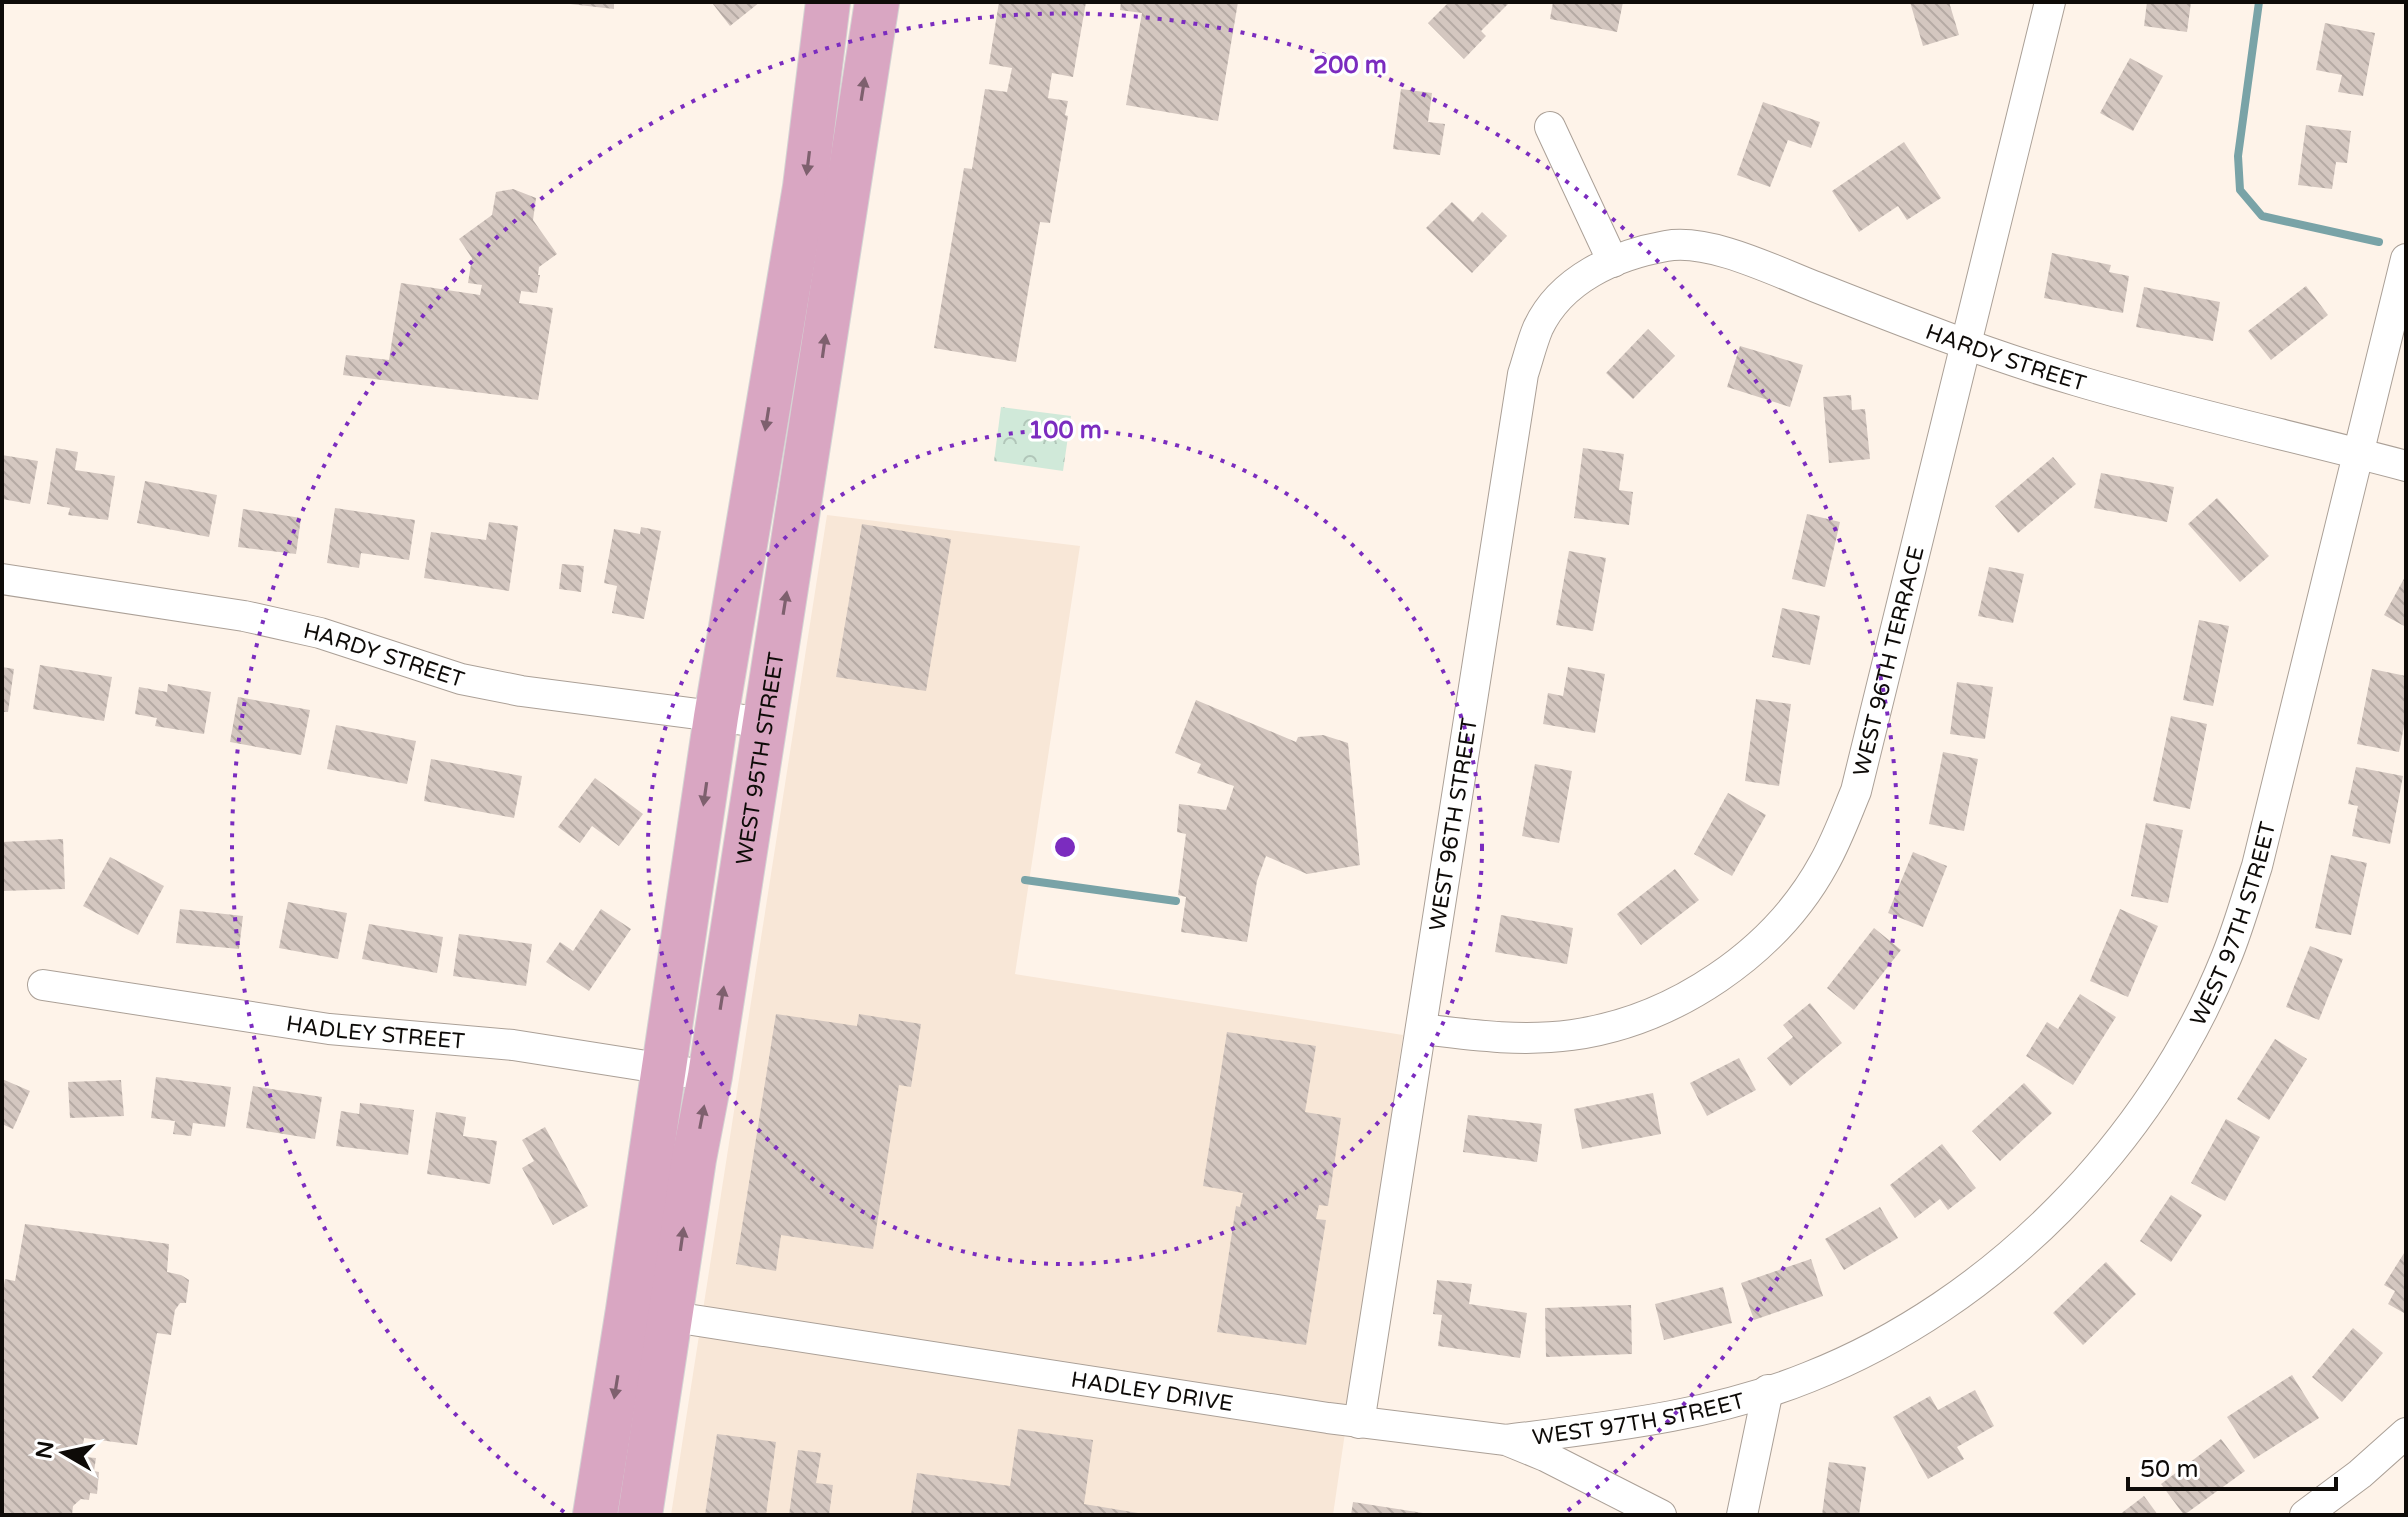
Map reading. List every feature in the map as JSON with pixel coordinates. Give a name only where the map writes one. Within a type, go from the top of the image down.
[{"type":"main road","points":[[595,1515],[716,717],[805,187],[828,2]]},
{"type":"main road","name":"WEST 95TH STREET","points":[[640,1515],[877,2]]},
{"type":"street","name":"WEST 96TH TERRACE","points":[[1421,1029],[1516,1038],[1571,1035],[1632,1021],[1690,995],[1742,960],[1785,920],[1825,862],[1856,791],[2050,2]]},
{"type":"street","points":[[1550,127],[1613,262]]},
{"type":"street","name":"HARDY STREET","points":[[1613,262],[1668,245],[1706,248],[1740,257],[1966,343],[2077,381],[2406,466]]},
{"type":"street","name":"WEST 97TH STREET","points":[[1506,1440],[1615,1427],[1708,1408],[1807,1378],[1896,1335],[1950,1302],[2013,1253],[2072,1198],[2132,1124],[2168,1071],[2227,958],[2257,866],[2406,259]]},
{"type":"street","name":"WEST 96TH STREET","points":[[1359,1423],[1523,374],[1538,327],[1557,300],[1585,275],[1613,262]]},
{"type":"street","name":"HARDY STREET","points":[[2,579],[244,616],[320,633],[461,679],[521,691],[766,723]]},
{"type":"street","name":"HADLEY STREET","points":[[43,985],[329,1029],[513,1045],[710,1076]]},
{"type":"street","name":"HADLEY DRIVE","points":[[628,1310],[1359,1423],[1506,1440],[1545,1456],[1661,1515]]},
{"type":"street","name":"WEST 97TH STREET","points":[[1742,1515],[1768,1390]]},
{"type":"street","points":[[2305,1515],[2360,1474],[2406,1433]]},
{"type":"shaded area","points":[[827,515],[1080,546],[1015,974],[1403,1035],[1333,1515],[671,1515]]},
{"type":"green space","points":[[1001,407],[1071,416],[1063,471],[994,461]]},
{"type":"building","points":[[614,2],[614,9],[570,4]]},
{"type":"building","points":[[760,2],[730,26],[713,4]]},
{"type":"building","points":[[999,2],[1086,2],[1073,77],[1052,73],[1048,98],[1068,101],[1065,115],[1068,116],[1050,223],[1040,222],[1016,362],[934,348],[964,168],[972,169],[985,89],[1007,92],[1012,68],[989,64]]},
{"type":"building","points":[[1121,2],[1238,2],[1218,121],[1126,105],[1142,13],[1120,10]]},
{"type":"building","points":[[1449,2],[1510,2],[1481,31],[1486,36],[1464,59],[1428,23]]},
{"type":"building","points":[[1553,2],[1623,2],[1617,32],[1550,19]]},
{"type":"building","points":[[1910,2],[1949,2],[1959,35],[1923,46]]},
{"type":"building","points":[[2147,2],[2191,2],[2187,32],[2144,26]]},
{"type":"building","points":[[2325,23],[2375,33],[2363,96],[2338,92],[2342,75],[2316,70]]},
{"type":"building","points":[[2130,58],[2163,76],[2133,131],[2100,113]]},
{"type":"building","points":[[1401,89],[1432,93],[1428,122],[1445,124],[1440,155],[1393,149]]},
{"type":"building","points":[[1763,102],[1820,122],[1811,148],[1788,140],[1770,187],[1737,175]]},
{"type":"building","points":[[2306,125],[2351,131],[2347,163],[2336,162],[2332,189],[2298,185]]},
{"type":"building","points":[[1904,142],[1941,198],[1907,220],[1898,206],[1859,232],[1832,191]]},
{"type":"building","points":[[513,189],[536,198],[533,220],[557,254],[539,267],[537,293],[521,291],[519,303],[553,308],[538,400],[343,375],[346,355],[389,360],[401,283],[480,295],[482,285],[468,283],[472,258],[459,239],[492,215],[496,192]]},
{"type":"building","points":[[1452,202],[1473,222],[1482,212],[1507,236],[1472,273],[1426,228]]},
{"type":"building","points":[[2052,253],[2111,265],[2109,272],[2129,276],[2123,313],[2044,298]]},
{"type":"building","points":[[2306,286],[2328,315],[2271,360],[2248,331]]},
{"type":"building","points":[[2144,287],[2220,302],[2213,341],[2136,327]]},
{"type":"building","points":[[1648,329],[1675,356],[1633,399],[1606,373]]},
{"type":"building","points":[[1740,346],[1803,365],[1790,407],[1727,387]]},
{"type":"building","points":[[1851,395],[1852,410],[1865,409],[1870,459],[1829,463],[1823,397]]},
{"type":"building","points":[[56,448],[78,452],[75,470],[115,476],[108,520],[68,515],[70,508],[47,504]]},
{"type":"building","points":[[1583,448],[1624,454],[1619,490],[1633,492],[1629,525],[1574,518]]},
{"type":"building","points":[[2,455],[38,461],[30,504],[2,499]]},
{"type":"building","points":[[2053,457],[2076,484],[2018,533],[1995,506]]},
{"type":"building","points":[[2101,473],[2174,487],[2167,522],[2094,508]]},
{"type":"building","points":[[145,481],[217,495],[209,537],[137,523]]},
{"type":"building","points":[[2217,498],[2269,556],[2240,582],[2188,524]]},
{"type":"building","points":[[335,508],[415,520],[409,560],[361,553],[359,568],[327,563]]},
{"type":"building","points":[[243,509],[301,518],[296,554],[238,547]]},
{"type":"building","points":[[1807,514],[1840,522],[1825,587],[1792,579]]},
{"type":"building","points":[[489,522],[518,526],[509,591],[424,578],[431,532],[486,540]]},
{"type":"building","points":[[862,524],[951,539],[926,691],[836,677]]},
{"type":"building","points":[[641,527],[661,531],[644,619],[612,613],[617,586],[604,583],[614,529],[640,534]]},
{"type":"building","points":[[1569,551],[1606,558],[1593,631],[1556,625]]},
{"type":"building","points":[[562,564],[584,566],[581,592],[559,589]]},
{"type":"building","points":[[1989,567],[2024,574],[2013,623],[1978,616]]},
{"type":"building","points":[[2406,575],[2406,627],[2384,615]]},
{"type":"building","points":[[1782,608],[1820,616],[1810,665],[1772,657]]},
{"type":"building","points":[[2199,620],[2229,626],[2213,706],[2183,700]]},
{"type":"building","points":[[40,665],[112,677],[104,721],[33,709]]},
{"type":"building","points":[[2,667],[14,669],[8,712],[2,712]]},
{"type":"building","points":[[1568,667],[1605,674],[1595,733],[1543,724],[1548,693],[1563,696]]},
{"type":"building","points":[[2372,669],[2406,676],[2406,716],[2399,752],[2357,744]]},
{"type":"building","points":[[1957,682],[1993,687],[1985,739],[1950,734]]},
{"type":"building","points":[[168,684],[211,692],[204,734],[155,726],[157,718],[135,714],[139,687],[167,692]]},
{"type":"building","points":[[238,697],[310,710],[301,755],[230,742]]},
{"type":"building","points":[[1756,699],[1791,704],[1779,786],[1745,781]]},
{"type":"building","points":[[1196,700],[1296,742],[1298,737],[1323,735],[1348,743],[1360,865],[1307,874],[1266,856],[1257,881],[1247,942],[1181,932],[1186,897],[1178,895],[1186,834],[1177,832],[1179,804],[1226,810],[1234,786],[1197,773],[1201,764],[1175,753]]},
{"type":"building","points":[[2171,716],[2207,724],[2190,809],[2153,801]]},
{"type":"building","points":[[336,725],[416,741],[407,784],[327,769]]},
{"type":"building","points":[[1943,752],[1978,759],[1964,831],[1929,824]]},
{"type":"building","points":[[431,759],[522,776],[514,818],[424,801]]},
{"type":"building","points":[[1535,764],[1572,771],[1559,843],[1522,836]]},
{"type":"building","points":[[2356,767],[2403,776],[2390,844],[2352,836],[2358,806],[2348,804]]},
{"type":"building","points":[[595,778],[643,814],[619,846],[592,826],[580,843],[558,827]]},
{"type":"building","points":[[1728,793],[1766,815],[1732,876],[1694,854]]},
{"type":"building","points":[[2146,823],[2183,830],[2168,903],[2131,896]]},
{"type":"building","points":[[63,839],[65,889],[2,891],[2,842]]},
{"type":"building","points":[[1913,852],[1947,866],[1923,927],[1888,913]]},
{"type":"building","points":[[2331,855],[2367,863],[2351,935],[2315,928]]},
{"type":"building","points":[[110,857],[164,886],[138,935],[83,906]]},
{"type":"building","points":[[1675,869],[1699,900],[1641,945],[1617,914]]},
{"type":"building","points":[[288,902],[347,913],[338,959],[279,948]]},
{"type":"building","points":[[180,909],[243,916],[239,949],[176,943]]},
{"type":"building","points":[[601,909],[631,929],[589,991],[546,962],[560,942],[573,951]]},
{"type":"building","points":[[2120,909],[2158,926],[2128,997],[2090,981]]},
{"type":"building","points":[[1501,915],[1573,928],[1567,964],[1495,952]]},
{"type":"building","points":[[369,924],[443,937],[437,973],[362,959]]},
{"type":"building","points":[[1874,928],[1901,950],[1854,1010],[1827,988]]},
{"type":"building","points":[[459,934],[532,944],[526,986],[453,976]]},
{"type":"building","points":[[2310,946],[2343,959],[2319,1020],[2286,1007]]},
{"type":"building","points":[[2080,994],[2116,1017],[2073,1085],[2026,1056],[2047,1022],[2058,1029]]},
{"type":"building","points":[[1810,1003],[1842,1043],[1790,1086],[1767,1058],[1793,1037],[1783,1025]]},
{"type":"building","points":[[776,1014],[857,1026],[859,1014],[921,1024],[911,1087],[899,1085],[873,1249],[781,1235],[776,1271],[736,1264]]},
{"type":"building","points":[[1227,1032],[1316,1046],[1305,1112],[1341,1118],[1328,1206],[1319,1205],[1316,1219],[1326,1220],[1306,1345],[1217,1332],[1236,1206],[1240,1207],[1243,1193],[1203,1186]]},
{"type":"building","points":[[2275,1039],[2307,1059],[2269,1120],[2237,1099]]},
{"type":"building","points":[[1739,1058],[1756,1090],[1707,1116],[1690,1083]]},
{"type":"building","points":[[156,1077],[231,1087],[225,1127],[193,1123],[191,1136],[173,1134],[175,1121],[151,1118]]},
{"type":"building","points":[[2,1079],[30,1091],[13,1129],[2,1124]]},
{"type":"building","points":[[121,1080],[124,1116],[70,1118],[68,1082]]},
{"type":"building","points":[[2024,1083],[2052,1113],[2000,1161],[1972,1131]]},
{"type":"building","points":[[253,1086],[322,1097],[315,1139],[246,1128]]},
{"type":"building","points":[[1653,1093],[1661,1134],[1582,1149],[1574,1109]]},
{"type":"building","points":[[360,1103],[414,1110],[408,1155],[336,1146],[341,1111],[359,1114]]},
{"type":"building","points":[[436,1112],[466,1117],[463,1136],[497,1141],[490,1184],[427,1174]]},
{"type":"building","points":[[1468,1115],[1542,1124],[1537,1162],[1463,1152]]},
{"type":"building","points":[[2226,1119],[2260,1137],[2225,1201],[2191,1183]]},
{"type":"building","points":[[545,1127],[588,1206],[553,1225],[522,1168],[534,1161],[522,1140]]},
{"type":"building","points":[[1942,1144],[1976,1188],[1948,1210],[1940,1199],[1915,1218],[1890,1185]]},
{"type":"building","points":[[2171,1195],[2202,1215],[2171,1262],[2140,1241]]},
{"type":"building","points":[[1880,1207],[1898,1238],[1844,1270],[1825,1239]]},
{"type":"building","points":[[25,1224],[169,1244],[167,1272],[189,1280],[186,1303],[180,1303],[175,1310],[171,1335],[157,1333],[137,1445],[84,1438],[82,1451],[85,1457],[96,1458],[94,1471],[99,1472],[97,1494],[90,1493],[89,1500],[81,1499],[73,1506],[72,1515],[2,1515],[2,1298],[5,1279],[15,1281]]},
{"type":"building","points":[[2406,1250],[2404,1313],[2388,1304],[2395,1291],[2384,1285]]},
{"type":"building","points":[[1811,1259],[1823,1296],[1754,1320],[1741,1283]]},
{"type":"building","points":[[2106,1262],[2136,1294],[2083,1345],[2053,1313]]},
{"type":"building","points":[[1437,1280],[1472,1284],[1469,1304],[1527,1313],[1520,1358],[1438,1346],[1442,1315],[1433,1314]]},
{"type":"building","points":[[1723,1287],[1732,1323],[1664,1340],[1655,1304]]},
{"type":"building","points":[[1631,1305],[1632,1354],[1546,1357],[1545,1308]]},
{"type":"building","points":[[2353,1328],[2383,1353],[2342,1402],[2312,1377]]},
{"type":"building","points":[[2292,1375],[2319,1418],[2254,1459],[2227,1417]]},
{"type":"building","points":[[1975,1390],[1994,1426],[1957,1447],[1964,1459],[1928,1479],[1893,1417],[1930,1396],[1938,1410]]},
{"type":"building","points":[[1018,1429],[1093,1440],[1084,1504],[1150,1515],[911,1515],[917,1473],[1010,1486]]},
{"type":"building","points":[[717,1434],[776,1442],[766,1515],[705,1515]]},
{"type":"building","points":[[2221,1439],[2245,1471],[2184,1515],[2161,1484]]},
{"type":"building","points":[[798,1450],[821,1453],[816,1483],[833,1485],[829,1515],[789,1515]]},
{"type":"building","points":[[1829,1462],[1866,1467],[1859,1515],[1822,1515]]},
{"type":"building","points":[[2144,1496],[2158,1515],[2119,1515]]},
{"type":"building","points":[[1353,1502],[1423,1513],[1423,1515],[1351,1515]]},
{"type":"waterway","points":[[2259,2],[2238,156],[2240,190],[2262,216],[2379,242]]},
{"type":"waterway","points":[[1025,880],[1176,901]]}]
